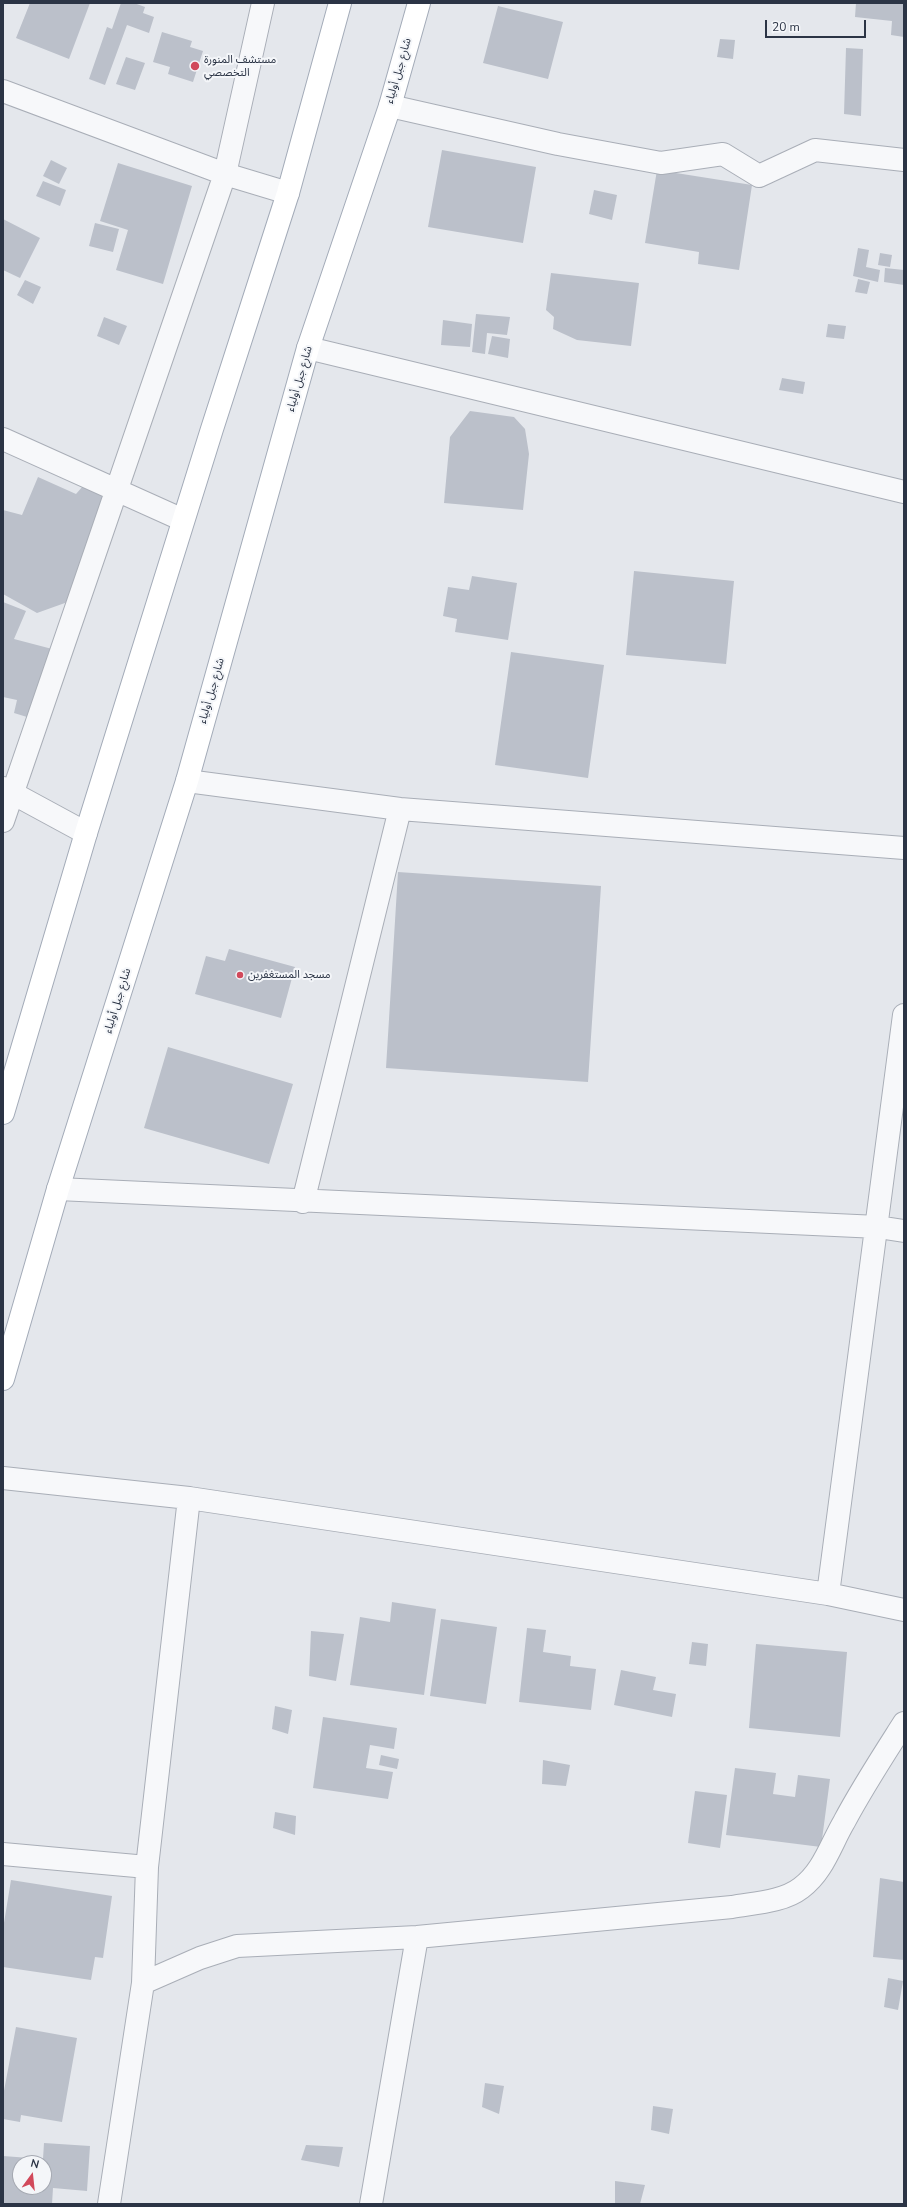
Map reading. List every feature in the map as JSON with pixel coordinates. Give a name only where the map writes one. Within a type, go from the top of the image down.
[{"type":"main road","points":[[3,1113],[9,1071],[86,833],[288,193],[340,3]]},
{"type":"main road","name":"شارع جبل أولياء","points":[[3,1379],[58,1189],[187,781],[308,348],[390,106],[419,3]]},
{"type":"street","points":[[3,821],[7,790],[116,489],[225,174],[264,3]]},
{"type":"street","points":[[3,91],[225,174],[288,193]]},
{"type":"street","points":[[390,106],[558,144],[661,163],[723,154],[759,176],[815,150],[904,160]]},
{"type":"street","points":[[308,348],[904,492]]},
{"type":"street","points":[[3,439],[184,520]]},
{"type":"street","points":[[187,781],[400,809],[904,848]]},
{"type":"street","points":[[7,790],[86,833]]},
{"type":"street","points":[[303,1202],[400,809]]},
{"type":"street","points":[[828,1594],[878,1227],[904,1015]]},
{"type":"street","points":[[58,1189],[303,1202],[878,1227],[904,1231]]},
{"type":"street","points":[[3,1478],[189,1498],[828,1594],[904,1610]]},
{"type":"street","points":[[109,2204],[143,1983],[147,1867],[189,1498]]},
{"type":"street","points":[[143,1983],[200,1958],[237,1946],[417,1937],[732,1907],[781,1898],[801,1888],[813,1877],[824,1861],[873,1771],[904,1723]]},
{"type":"street","points":[[3,1854],[147,1867]]},
{"type":"street","points":[[372,2204],[417,1937]]},
{"type":"building","points":[[30,3],[90,3],[69,59],[16,38]]},
{"type":"building","points":[[121,3],[134,3],[145,7],[143,13],[154,17],[149,33],[127,25],[105,85],[89,79],[107,27],[112,29]]},
{"type":"building","points":[[856,3],[904,3],[904,37],[891,35],[892,21],[855,17]]},
{"type":"building","points":[[498,6],[563,22],[548,79],[483,63]]},
{"type":"building","points":[[162,32],[192,41],[190,47],[203,51],[193,82],[168,74],[170,67],[153,62]]},
{"type":"building","points":[[720,39],[735,40],[733,59],[717,57]]},
{"type":"building","points":[[846,48],[863,49],[861,116],[844,114]]},
{"type":"building","points":[[126,57],[145,63],[135,90],[116,84]]},
{"type":"building","points":[[442,150],[536,167],[523,243],[428,227]]},
{"type":"building","points":[[51,160],[67,168],[59,184],[43,176]]},
{"type":"building","points":[[118,163],[192,186],[163,284],[116,270],[128,230],[100,221]]},
{"type":"building","points":[[657,170],[752,185],[739,270],[698,264],[699,252],[645,243]]},
{"type":"building","points":[[43,181],[66,190],[60,206],[36,196]]},
{"type":"building","points":[[594,190],[617,195],[612,220],[589,214]]},
{"type":"building","points":[[3,219],[40,238],[20,278],[3,270]]},
{"type":"building","points":[[95,223],[119,229],[113,252],[89,246]]},
{"type":"building","points":[[858,248],[869,250],[866,267],[880,270],[878,282],[853,276]]},
{"type":"building","points":[[880,253],[892,255],[890,267],[878,265]]},
{"type":"building","points":[[885,268],[904,270],[904,285],[884,282]]},
{"type":"building","points":[[551,273],[639,283],[631,346],[577,340],[553,329],[554,317],[546,310]]},
{"type":"building","points":[[858,279],[870,282],[867,294],[855,292]]},
{"type":"building","points":[[25,280],[41,287],[33,304],[17,295]]},
{"type":"building","points":[[476,314],[510,317],[507,335],[487,333],[485,354],[472,352]]},
{"type":"building","points":[[104,317],[127,326],[119,345],[97,336]]},
{"type":"building","points":[[443,320],[472,324],[470,347],[441,345]]},
{"type":"building","points":[[828,324],[846,326],[844,339],[826,337]]},
{"type":"building","points":[[492,336],[510,339],[508,358],[488,354]]},
{"type":"building","points":[[782,378],[805,382],[803,394],[779,390]]},
{"type":"building","points":[[470,411],[514,417],[525,429],[529,454],[523,510],[444,503],[450,437]]},
{"type":"building","points":[[38,477],[76,494],[83,486],[111,496],[76,599],[37,613],[3,594],[3,510],[22,515]]},
{"type":"building","points":[[634,571],[734,581],[726,664],[626,655]]},
{"type":"building","points":[[472,576],[517,583],[508,640],[455,632],[457,619],[443,616],[448,587],[469,590]]},
{"type":"building","points":[[3,602],[26,611],[14,639],[56,650],[40,721],[14,713],[17,700],[3,697]]},
{"type":"building","points":[[511,652],[604,665],[588,778],[495,765]]},
{"type":"building","points":[[398,872],[601,886],[588,1082],[386,1068]]},
{"type":"building","points":[[229,949],[295,967],[281,1018],[195,994],[206,956],[225,961]]},
{"type":"building","points":[[168,1047],[293,1084],[269,1164],[144,1128]]},
{"type":"building","points":[[392,1602],[436,1609],[424,1695],[350,1685],[360,1617],[390,1622]]},
{"type":"building","points":[[441,1619],[497,1627],[486,1704],[430,1696]]},
{"type":"building","points":[[527,1628],[546,1630],[543,1652],[571,1656],[570,1666],[596,1669],[591,1710],[519,1702]]},
{"type":"building","points":[[311,1631],[344,1634],[336,1681],[309,1676]]},
{"type":"building","points":[[692,1642],[708,1644],[706,1666],[689,1664]]},
{"type":"building","points":[[756,1644],[847,1652],[840,1737],[749,1728]]},
{"type":"building","points":[[621,1670],[656,1677],[653,1690],[676,1694],[672,1717],[614,1705]]},
{"type":"building","points":[[275,1706],[292,1710],[288,1734],[272,1729]]},
{"type":"building","points":[[323,1717],[397,1728],[394,1749],[370,1745],[366,1768],[393,1772],[388,1799],[313,1788]]},
{"type":"building","points":[[381,1755],[399,1759],[397,1769],[379,1765]]},
{"type":"building","points":[[543,1760],[570,1765],[566,1786],[542,1784]]},
{"type":"building","points":[[735,1768],[776,1773],[773,1794],[795,1797],[798,1775],[830,1779],[821,1847],[726,1835]]},
{"type":"building","points":[[695,1791],[727,1795],[720,1848],[688,1843]]},
{"type":"building","points":[[275,1812],[296,1816],[295,1835],[273,1828]]},
{"type":"building","points":[[880,1878],[904,1882],[904,1960],[873,1957]]},
{"type":"building","points":[[11,1880],[112,1896],[103,1958],[95,1957],[91,1980],[3,1967],[3,1929]]},
{"type":"building","points":[[888,1978],[903,1981],[898,2010],[884,2007]]},
{"type":"building","points":[[16,2027],[77,2038],[62,2122],[21,2115],[20,2122],[3,2119],[3,2096]]},
{"type":"building","points":[[485,2083],[504,2086],[499,2114],[482,2107]]},
{"type":"building","points":[[653,2106],[673,2109],[669,2134],[651,2130]]},
{"type":"building","points":[[44,2143],[90,2146],[87,2191],[53,2188],[52,2204],[3,2204],[3,2156],[12,2157],[12,2195],[52,2195],[52,2155],[43,2155]]},
{"type":"building","points":[[306,2145],[343,2147],[339,2167],[301,2160]]},
{"type":"building","points":[[615,2181],[645,2185],[640,2204],[615,2204]]},
{"type":"place","name":"مستشف المنورة التخصصي","points":[[195,66]]},
{"type":"place","name":"مسجد المستغفرين","points":[[240,975]]}]
